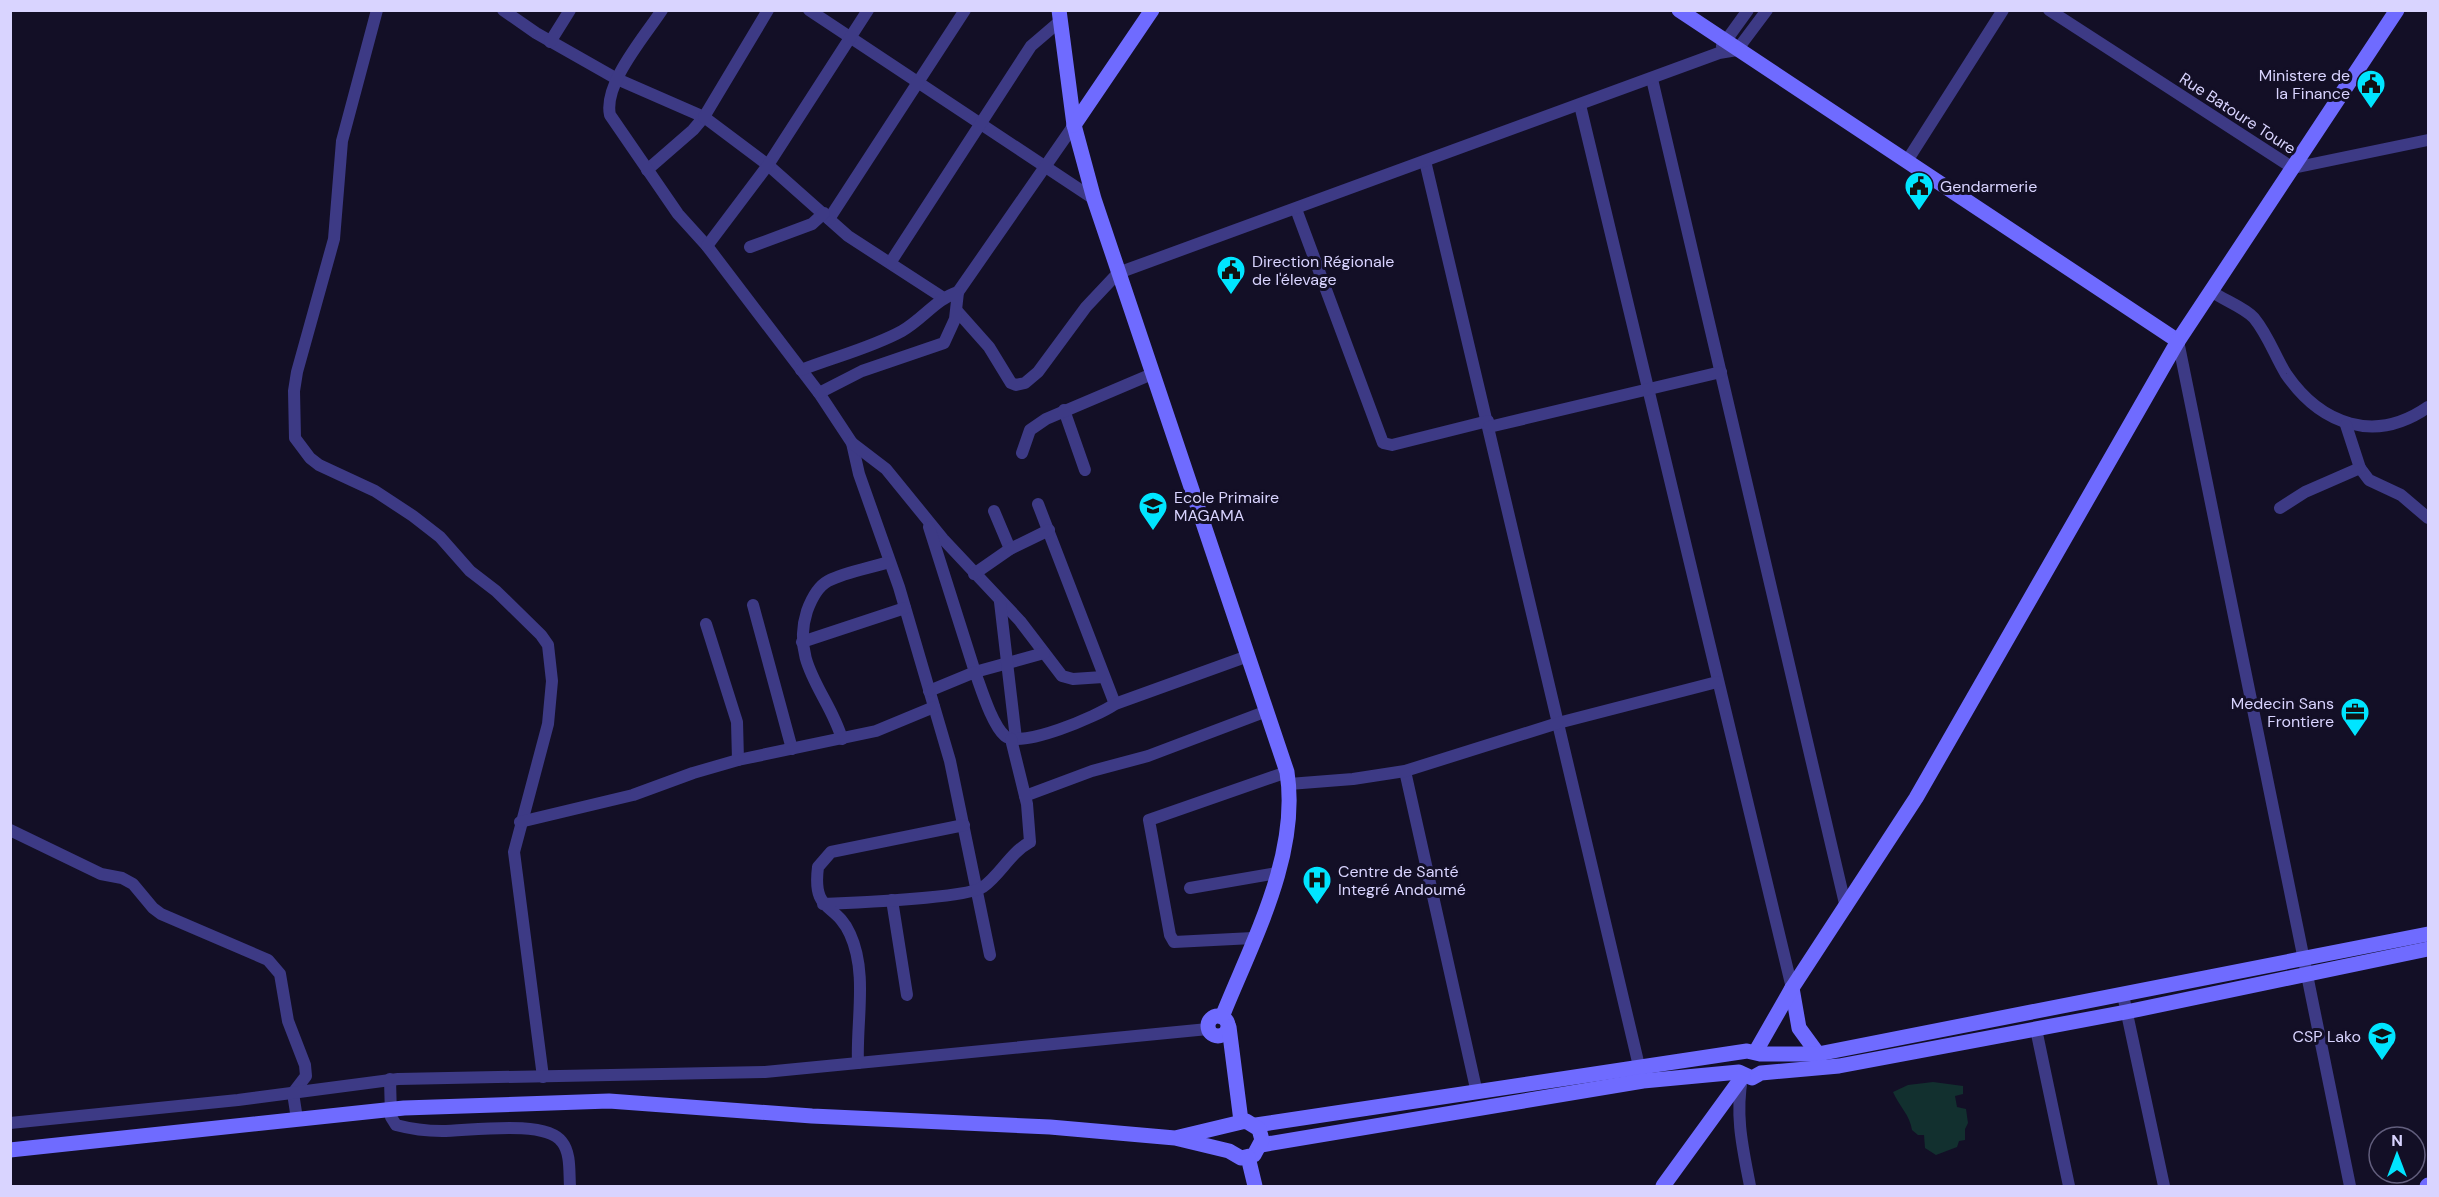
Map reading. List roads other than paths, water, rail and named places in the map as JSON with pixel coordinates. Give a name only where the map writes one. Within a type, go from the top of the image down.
[{"type":"main road","points":[[1074,124],[1152,10]]},
{"type":"main road","points":[[1679,10],[1727,48],[1907,161],[2178,341]]},
{"type":"main road","points":[[1741,1074],[1736,1062],[1753,1053],[1792,988],[1916,798],[2178,341],[2397,10]]},
{"type":"main road","points":[[1059,16],[1074,124],[1094,199],[1288,778],[1286,837],[1277,873],[1219,1027],[1234,1063],[1242,1124]]},
{"type":"main road","points":[[1175,1138],[1242,1124],[1477,1093],[1639,1066],[1753,1053],[1818,1054],[2428,934]]},
{"type":"main road","points":[[1261,1145],[1643,1081],[1741,1074],[1752,1078],[1761,1073],[1839,1066],[2126,1012],[2428,949]]},
{"type":"main road","points":[[1792,988],[1799,1028],[1818,1054]]},
{"type":"main road","points":[[1753,1053],[1764,1066],[1761,1073]]},
{"type":"main road","points":[[1665,1186],[1741,1074]]},
{"type":"main road","points":[[10,1150],[404,1108],[609,1101],[931,1124],[1050,1127],[1175,1138],[1229,1151],[1241,1158],[1248,1157],[1261,1145],[1261,1134],[1242,1124]]},
{"type":"main road","points":[[1229,1151],[1224,1138],[1242,1124]]},
{"type":"main road","points":[[1248,1157],[1255,1186]]},
{"type":"street","points":[[377,10],[342,141],[334,239],[297,372],[293,419],[295,438],[310,459],[396,503],[440,537],[470,571],[496,591],[541,635],[548,645],[552,681],[548,724],[520,822],[514,852],[543,1077]]},
{"type":"street","points":[[503,10],[550,42],[617,79],[704,117],[768,165],[848,236],[942,297]]},
{"type":"street","points":[[550,42],[570,10]]},
{"type":"street","points":[[662,10],[617,79],[610,100],[610,115],[678,214],[707,246],[819,393],[852,443],[886,469],[928,522],[1020,621],[1065,677],[1103,677]]},
{"type":"street","points":[[647,170],[693,130],[704,117],[768,10]]},
{"type":"street","points":[[808,10],[1094,199]]},
{"type":"street","points":[[707,246],[768,165],[868,10]]},
{"type":"street","points":[[750,247],[812,224],[826,216],[918,83],[965,10]]},
{"type":"street","points":[[1727,48],[1748,10]]},
{"type":"street","points":[[957,311],[989,347],[1011,383],[1016,385],[1024,383],[1038,372],[1086,307],[1118,273],[1652,79],[1727,48],[1767,10]]},
{"type":"street","points":[[1907,161],[2003,10]]},
{"type":"street","name":"Rue Batoure Toure","points":[[2049,10],[2293,168],[2428,140]]},
{"type":"street","points":[[892,264],[892,260],[978,124],[1031,46],[1059,16]]},
{"type":"street","points":[[1652,79],[1846,908]]},
{"type":"street","points":[[1580,105],[1792,988]]},
{"type":"street","points":[[819,393],[862,371],[944,343],[957,311],[958,291],[1074,124]]},
{"type":"street","points":[[1425,161],[1639,1066]]},
{"type":"street","points":[[1296,209],[1383,443],[1392,445],[1721,372]]},
{"type":"street","points":[[801,370],[900,332],[925,316],[942,297],[958,291]]},
{"type":"street","points":[[2211,291],[2253,317],[2300,393],[2321,410],[2346,425],[2361,427],[2405,420],[2428,407]]},
{"type":"street","points":[[2178,341],[2350,1186]]},
{"type":"street","points":[[1022,453],[1030,430],[1064,410],[1152,374]]},
{"type":"street","points":[[1064,410],[1085,470]]},
{"type":"street","points":[[2346,425],[2360,468],[2369,480],[2401,495],[2428,518]]},
{"type":"street","points":[[852,443],[859,474],[905,608],[950,761],[990,955]]},
{"type":"street","points":[[2280,508],[2305,492],[2360,468]]},
{"type":"street","points":[[1038,504],[1115,704]]},
{"type":"street","points":[[994,511],[1010,549]]},
{"type":"street","points":[[928,522],[975,672],[998,728],[1014,739],[1043,734],[1095,715],[1115,704],[1248,656]]},
{"type":"street","points":[[974,574],[1010,549],[1049,530]]},
{"type":"street","points":[[842,739],[814,679],[802,642],[802,626],[817,591],[827,581],[889,562]]},
{"type":"street","points":[[823,904],[892,900],[977,890],[989,882],[1010,858],[1030,842],[1025,796],[1014,739],[1000,602]]},
{"type":"street","points":[[753,605],[792,749]]},
{"type":"street","points":[[802,642],[905,608]]},
{"type":"street","points":[[706,624],[736,722],[738,760]]},
{"type":"street","points":[[929,690],[975,672],[1044,653]]},
{"type":"street","points":[[1254,938],[1174,942],[1170,935],[1149,820],[1288,778],[1353,779],[1405,771],[1558,723],[1717,682]]},
{"type":"street","points":[[520,822],[633,795],[693,773],[738,760],[876,732],[933,707]]},
{"type":"street","points":[[1025,796],[1092,771],[1148,756],[1266,711]]},
{"type":"street","points":[[1405,771],[1477,1093]]},
{"type":"street","points":[[858,1063],[860,988],[854,945],[847,927],[823,904],[818,889],[818,867],[831,852],[964,825]]},
{"type":"street","points":[[10,830],[101,874],[122,878],[132,884],[161,914],[272,964],[280,974],[288,1021],[305,1065],[306,1076],[293,1093],[297,1119]]},
{"type":"street","points":[[1191,888],[1277,873]]},
{"type":"street","points":[[892,900],[907,995]]},
{"type":"street","points":[[2123,995],[2164,1186]]},
{"type":"street","points":[[10,1123],[293,1093],[390,1079],[765,1072],[1219,1027]]},
{"type":"street","points":[[2036,1029],[2069,1186]]},
{"type":"street","points":[[1741,1074],[1737,1104],[1738,1128],[1750,1186]]},
{"type":"street","points":[[390,1079],[391,1117],[396,1125],[440,1131],[524,1128],[554,1134],[563,1142],[568,1155],[570,1186]]},
{"type":"place","name":"Ministere de la Finance","points":[[2371,110]]},
{"type":"place","name":"Gendarmerie","points":[[1919,212]]},
{"type":"place","name":"Direction Régionale de l'élevage","points":[[1231,296]]},
{"type":"place","name":"Ecole Primaire MAGAMA","points":[[1153,532]]},
{"type":"place","name":"Medecin Sans Frontiere","points":[[2355,738]]},
{"type":"place","name":"Centre de Santé Integré Andoumé","points":[[1317,906]]},
{"type":"place","name":"CSP Lako","points":[[2382,1062]]}]
